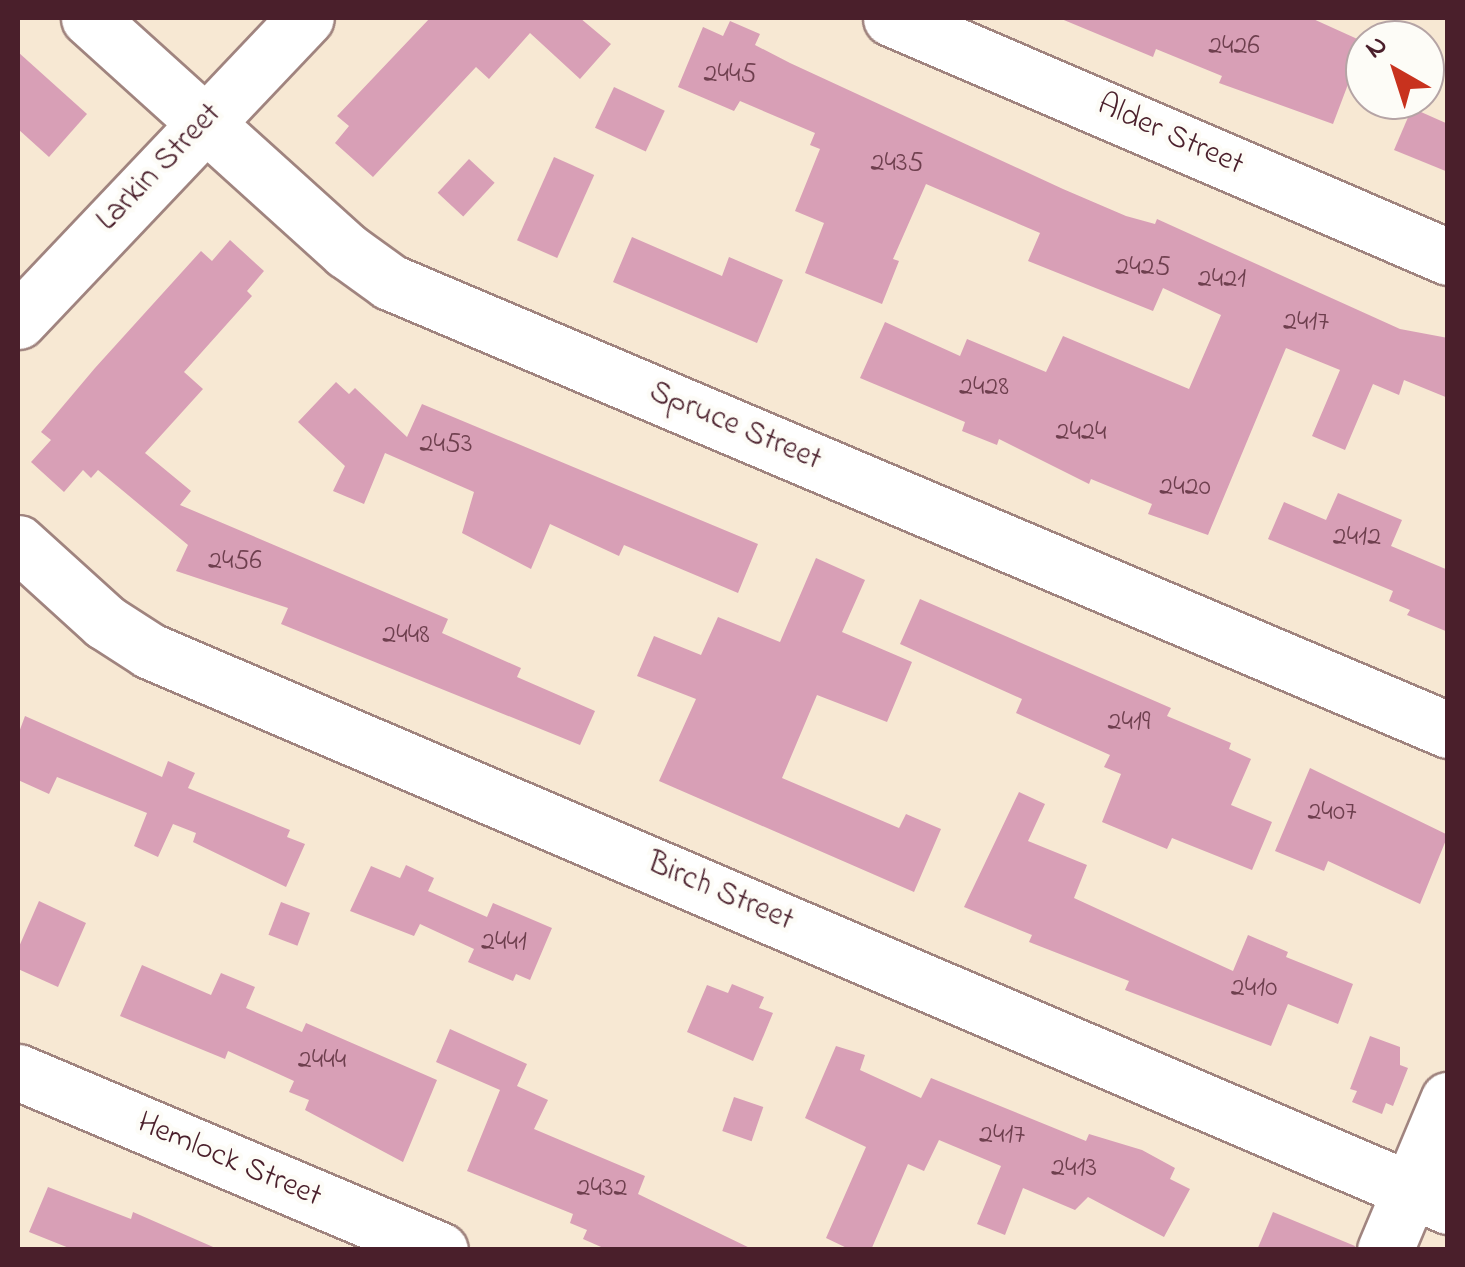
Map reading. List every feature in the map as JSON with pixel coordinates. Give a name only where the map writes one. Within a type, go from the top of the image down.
[{"type":"street","name":"Spruce Street","points":[[89,18],[390,282],[1448,730]]},
{"type":"street","name":"Larkin Street","points":[[18,320],[306,18]]},
{"type":"street","name":"Alder Street","points":[[891,18],[1448,257]]},
{"type":"street","name":"Birch Street","points":[[18,542],[105,622],[150,650],[1429,1198]]},
{"type":"street","name":"Hemlock Street","points":[[18,1072],[440,1250]]},
{"type":"street","points":[[1385,1250],[1429,1198],[1448,1100]]},
{"type":"building","points":[[430,18],[580,18],[611,44],[580,79],[530,33],[489,79],[476,67],[373,177],[335,143],[349,126],[337,116]]},
{"type":"building","points":[[1059,18],[1311,18],[1345,33],[1345,92],[1333,124],[1219,83],[1222,76],[1156,49],[1153,57]]},
{"type":"building","points":[[730,21],[760,34],[755,45],[790,63],[1063,189],[1126,216],[1155,224],[1157,219],[1400,329],[1448,338],[1448,398],[1404,380],[1399,395],[1373,384],[1345,450],[1312,436],[1340,370],[1286,348],[1208,535],[1148,514],[1152,504],[1091,479],[1089,484],[999,439],[997,445],[962,431],[965,422],[860,378],[885,322],[960,356],[967,339],[1046,372],[1063,336],[1189,389],[1221,315],[1163,288],[1153,311],[1028,261],[1040,233],[926,184],[893,259],[899,261],[882,304],[805,273],[824,223],[795,211],[820,149],[810,145],[815,133],[740,101],[734,111],[678,87],[703,27],[723,36]]},
{"type":"building","points":[[18,52],[87,114],[49,157],[18,129]]},
{"type":"building","points":[[614,87],[665,111],[646,151],[595,128]]},
{"type":"building","points":[[1407,120],[1439,120],[1448,124],[1448,172],[1394,150]]},
{"type":"building","points":[[554,157],[594,175],[557,258],[517,240]]},
{"type":"building","points":[[469,159],[495,183],[463,217],[438,193]]},
{"type":"building","points":[[632,237],[722,276],[729,257],[783,280],[757,343],[613,282]]},
{"type":"building","points":[[230,240],[264,271],[247,291],[252,296],[184,372],[203,389],[145,453],[191,491],[180,505],[448,619],[442,633],[521,668],[517,677],[595,711],[580,745],[281,624],[288,608],[176,571],[188,545],[98,470],[91,478],[83,470],[64,492],[31,462],[51,440],[41,432],[95,368],[201,251],[212,261]]},
{"type":"building","points":[[336,382],[349,394],[355,388],[407,437],[422,404],[758,544],[738,593],[624,545],[619,556],[550,524],[531,569],[462,533],[474,492],[385,453],[364,504],[333,491],[345,466],[298,422]]},
{"type":"building","points":[[1338,493],[1402,520],[1391,546],[1448,570],[1448,632],[1407,615],[1410,610],[1389,601],[1393,591],[1268,539],[1284,502],[1326,520]]},
{"type":"building","points":[[816,558],[865,580],[842,632],[912,662],[887,722],[817,695],[782,778],[899,828],[906,814],[941,829],[914,892],[659,781],[696,699],[637,676],[654,636],[701,655],[718,617],[780,642]]},
{"type":"building","points":[[920,599],[1171,708],[1167,716],[1231,743],[1229,749],[1251,759],[1231,805],[1272,822],[1252,870],[1172,838],[1167,849],[1102,822],[1121,774],[1104,767],[1110,755],[1016,713],[1022,699],[900,644]]},
{"type":"building","points":[[25,716],[162,777],[168,761],[195,773],[188,788],[290,830],[287,837],[305,844],[286,887],[193,842],[196,833],[173,824],[158,857],[134,846],[147,813],[57,777],[49,794],[18,780],[18,735]]},
{"type":"building","points":[[1310,768],[1448,835],[1420,904],[1328,861],[1324,871],[1275,851]]},
{"type":"building","points":[[1019,792],[1045,804],[1028,841],[1087,865],[1074,898],[1233,971],[1248,935],[1288,952],[1286,957],[1353,984],[1338,1024],[1288,1004],[1271,1046],[1125,990],[1129,981],[1029,942],[1032,935],[964,907]]},
{"type":"building","points":[[406,865],[434,878],[428,891],[487,917],[493,903],[552,928],[530,980],[516,974],[513,981],[468,962],[474,949],[420,924],[414,936],[350,911],[371,866],[400,878]]},
{"type":"building","points":[[39,901],[86,923],[58,987],[18,969],[18,949]]},
{"type":"building","points":[[281,902],[310,913],[297,946],[268,935]]},
{"type":"building","points":[[142,965],[211,995],[221,973],[255,987],[246,1008],[302,1032],[306,1023],[437,1080],[403,1162],[305,1110],[309,1100],[289,1092],[294,1081],[228,1051],[225,1059],[120,1016]]},
{"type":"building","points":[[732,984],[764,997],[759,1008],[773,1013],[753,1061],[687,1032],[707,985],[728,993]]},
{"type":"building","points":[[450,1029],[527,1064],[517,1086],[548,1100],[534,1129],[645,1176],[638,1194],[754,1250],[608,1250],[583,1239],[587,1230],[570,1223],[573,1214],[467,1171],[500,1090],[436,1062]]},
{"type":"building","points":[[1370,1036],[1400,1047],[1400,1065],[1408,1068],[1393,1106],[1386,1103],[1382,1114],[1352,1102],[1357,1091],[1350,1089]]},
{"type":"building","points":[[836,1046],[865,1055],[860,1070],[921,1098],[931,1078],[1086,1141],[1089,1134],[1142,1150],[1175,1168],[1170,1179],[1190,1189],[1164,1237],[1088,1197],[1075,1210],[1023,1188],[1005,1235],[977,1224],[1001,1166],[939,1140],[924,1171],[908,1164],[871,1250],[851,1250],[826,1238],[866,1147],[805,1118]]},
{"type":"building","points":[[734,1097],[763,1107],[752,1141],[722,1131]]},
{"type":"building","points":[[48,1187],[131,1219],[133,1212],[220,1250],[74,1250],[29,1232]]},
{"type":"building","points":[[1273,1212],[1355,1246],[1354,1250],[1257,1250]]}]
